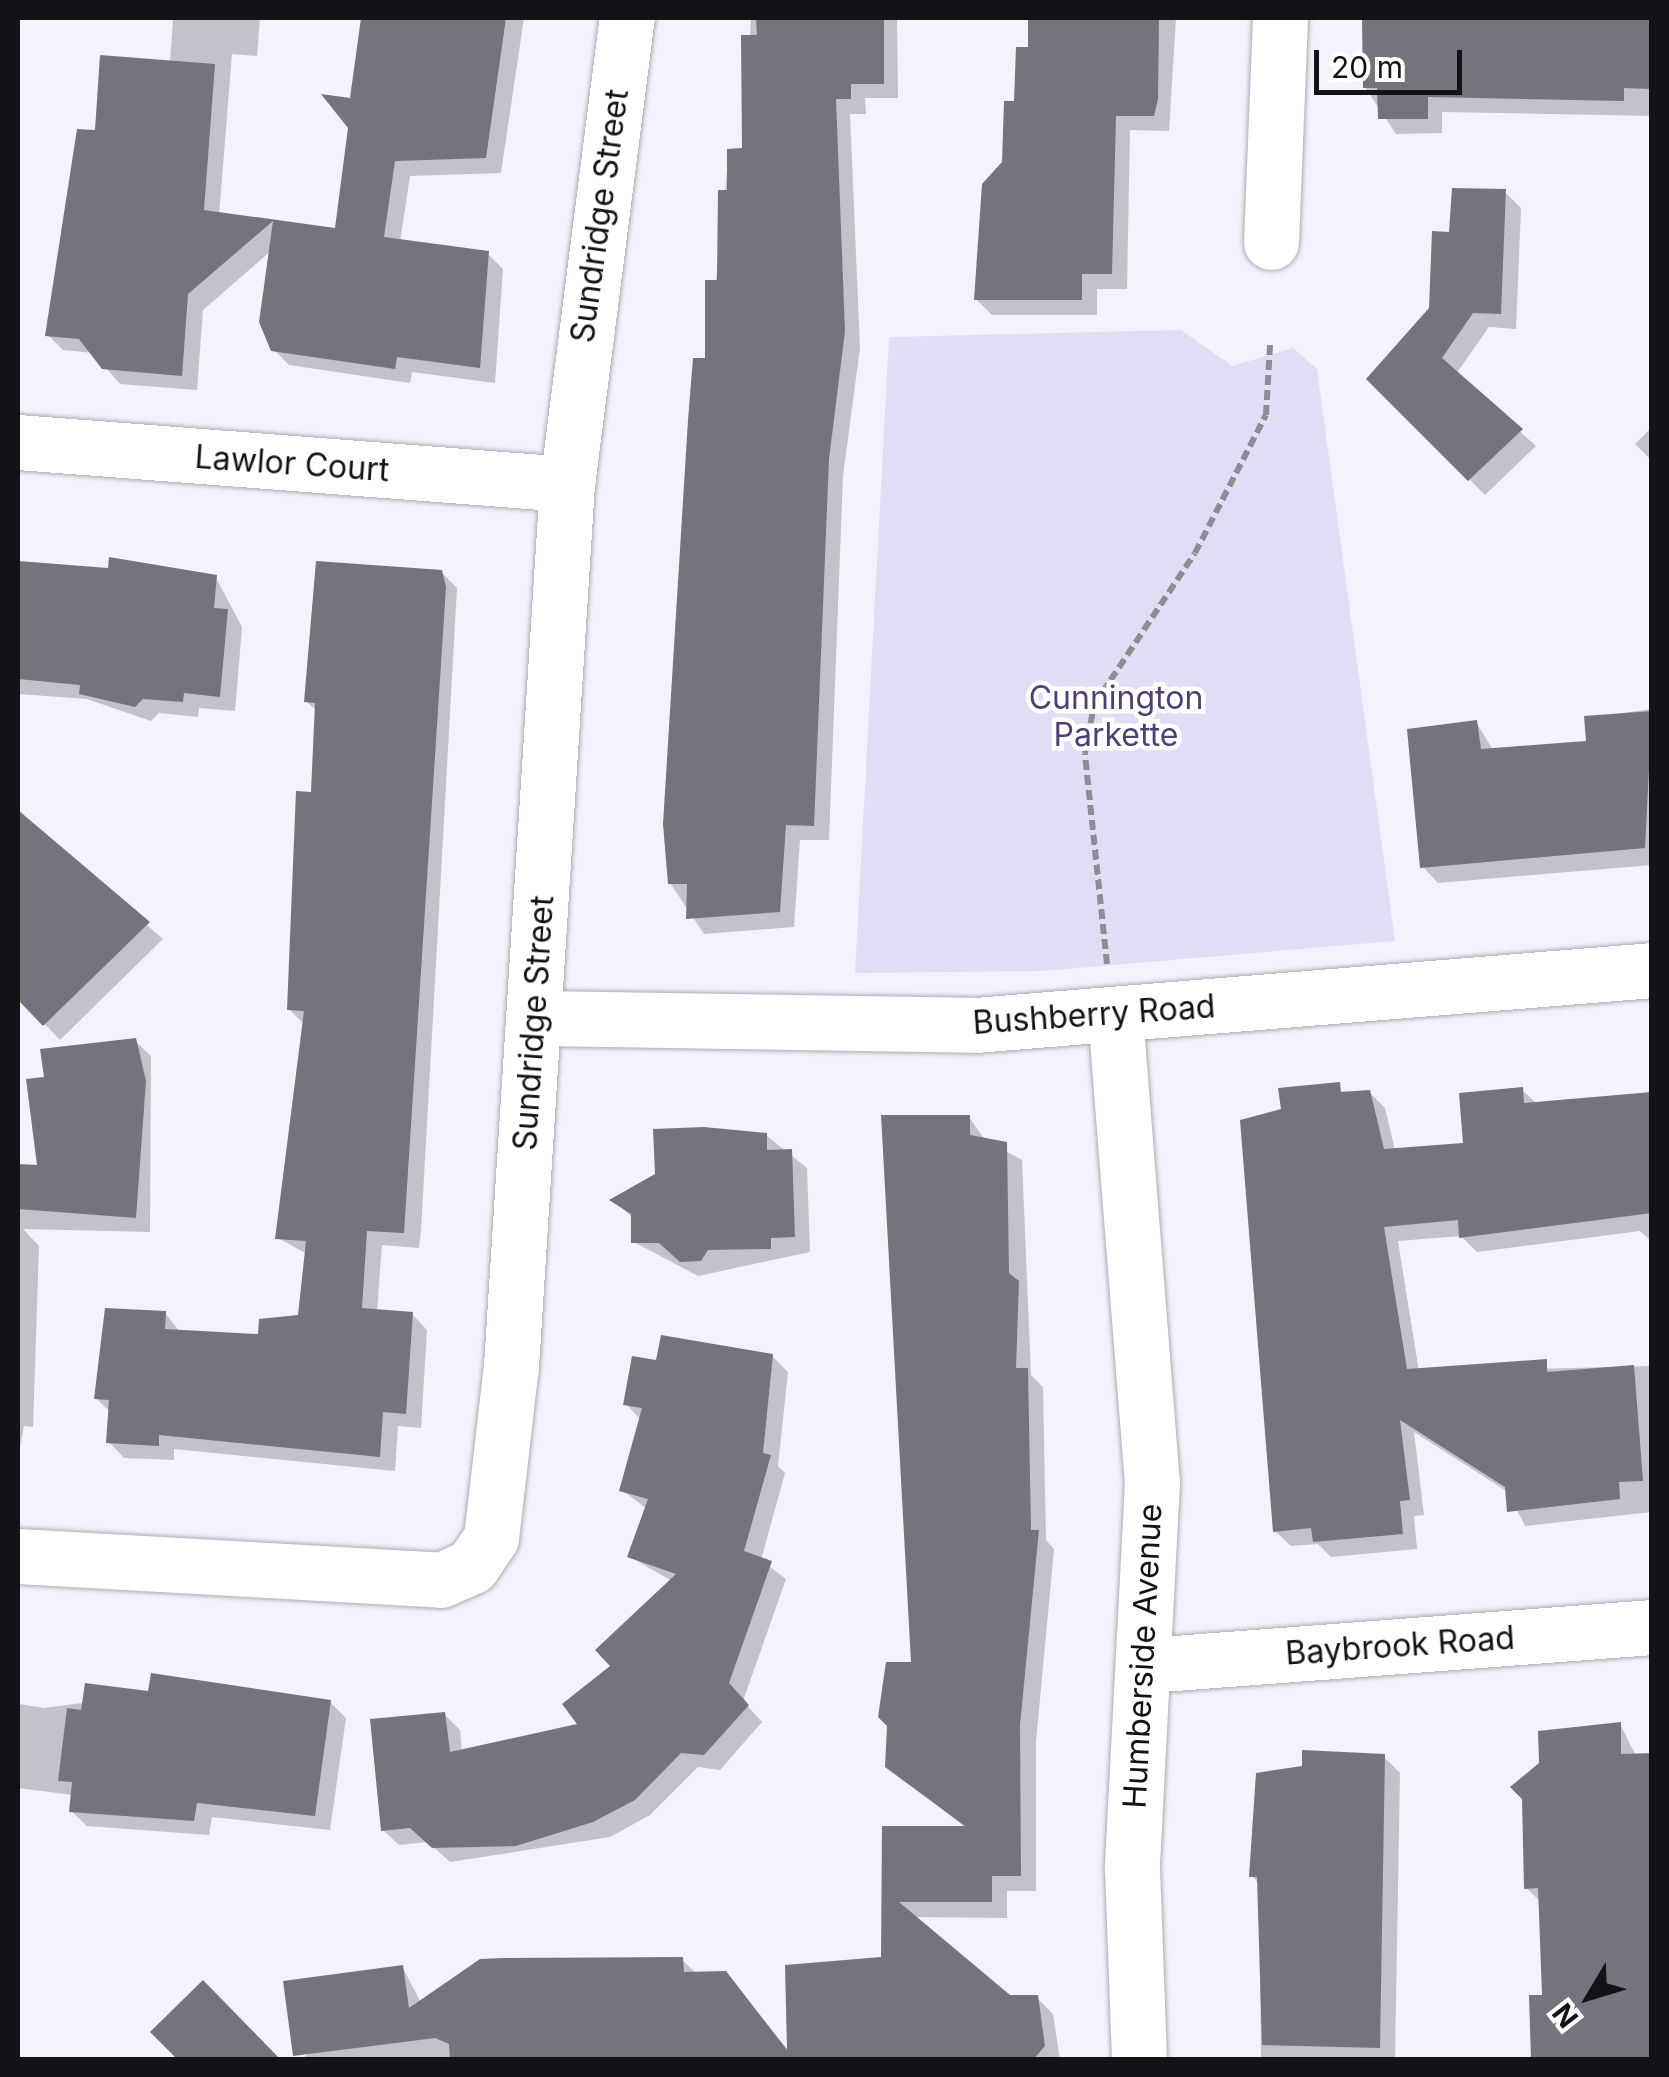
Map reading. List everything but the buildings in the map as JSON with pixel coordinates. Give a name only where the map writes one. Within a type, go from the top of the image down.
[{"type":"street","name":"Sundridge Street","points":[[18,1556],[441,1580],[472,1566],[499,1511],[568,484],[628,18]]},
{"type":"street","points":[[1272,242],[1280,18]]},
{"type":"street","name":"Lawlor Court","points":[[18,442],[568,484]]},
{"type":"street","name":"Bushberry Road","points":[[535,1018],[975,1025],[1111,992],[1652,970]]},
{"type":"street","name":"Humberside Avenue","points":[[1111,992],[1152,1482],[1148,1665],[1132,1868],[1139,2060]]},
{"type":"street","name":"Baybrook Road","points":[[1148,1665],[1652,1627]]},
{"type":"path","points":[[1111,992],[1084,753],[1094,705],[1194,553],[1266,415],[1270,345]]},
{"type":"green space","name":"Cunnington Parkette","points":[[1181,330],[1232,366],[1293,348],[1317,369],[1395,941],[1042,971],[855,973],[889,337]]}]
